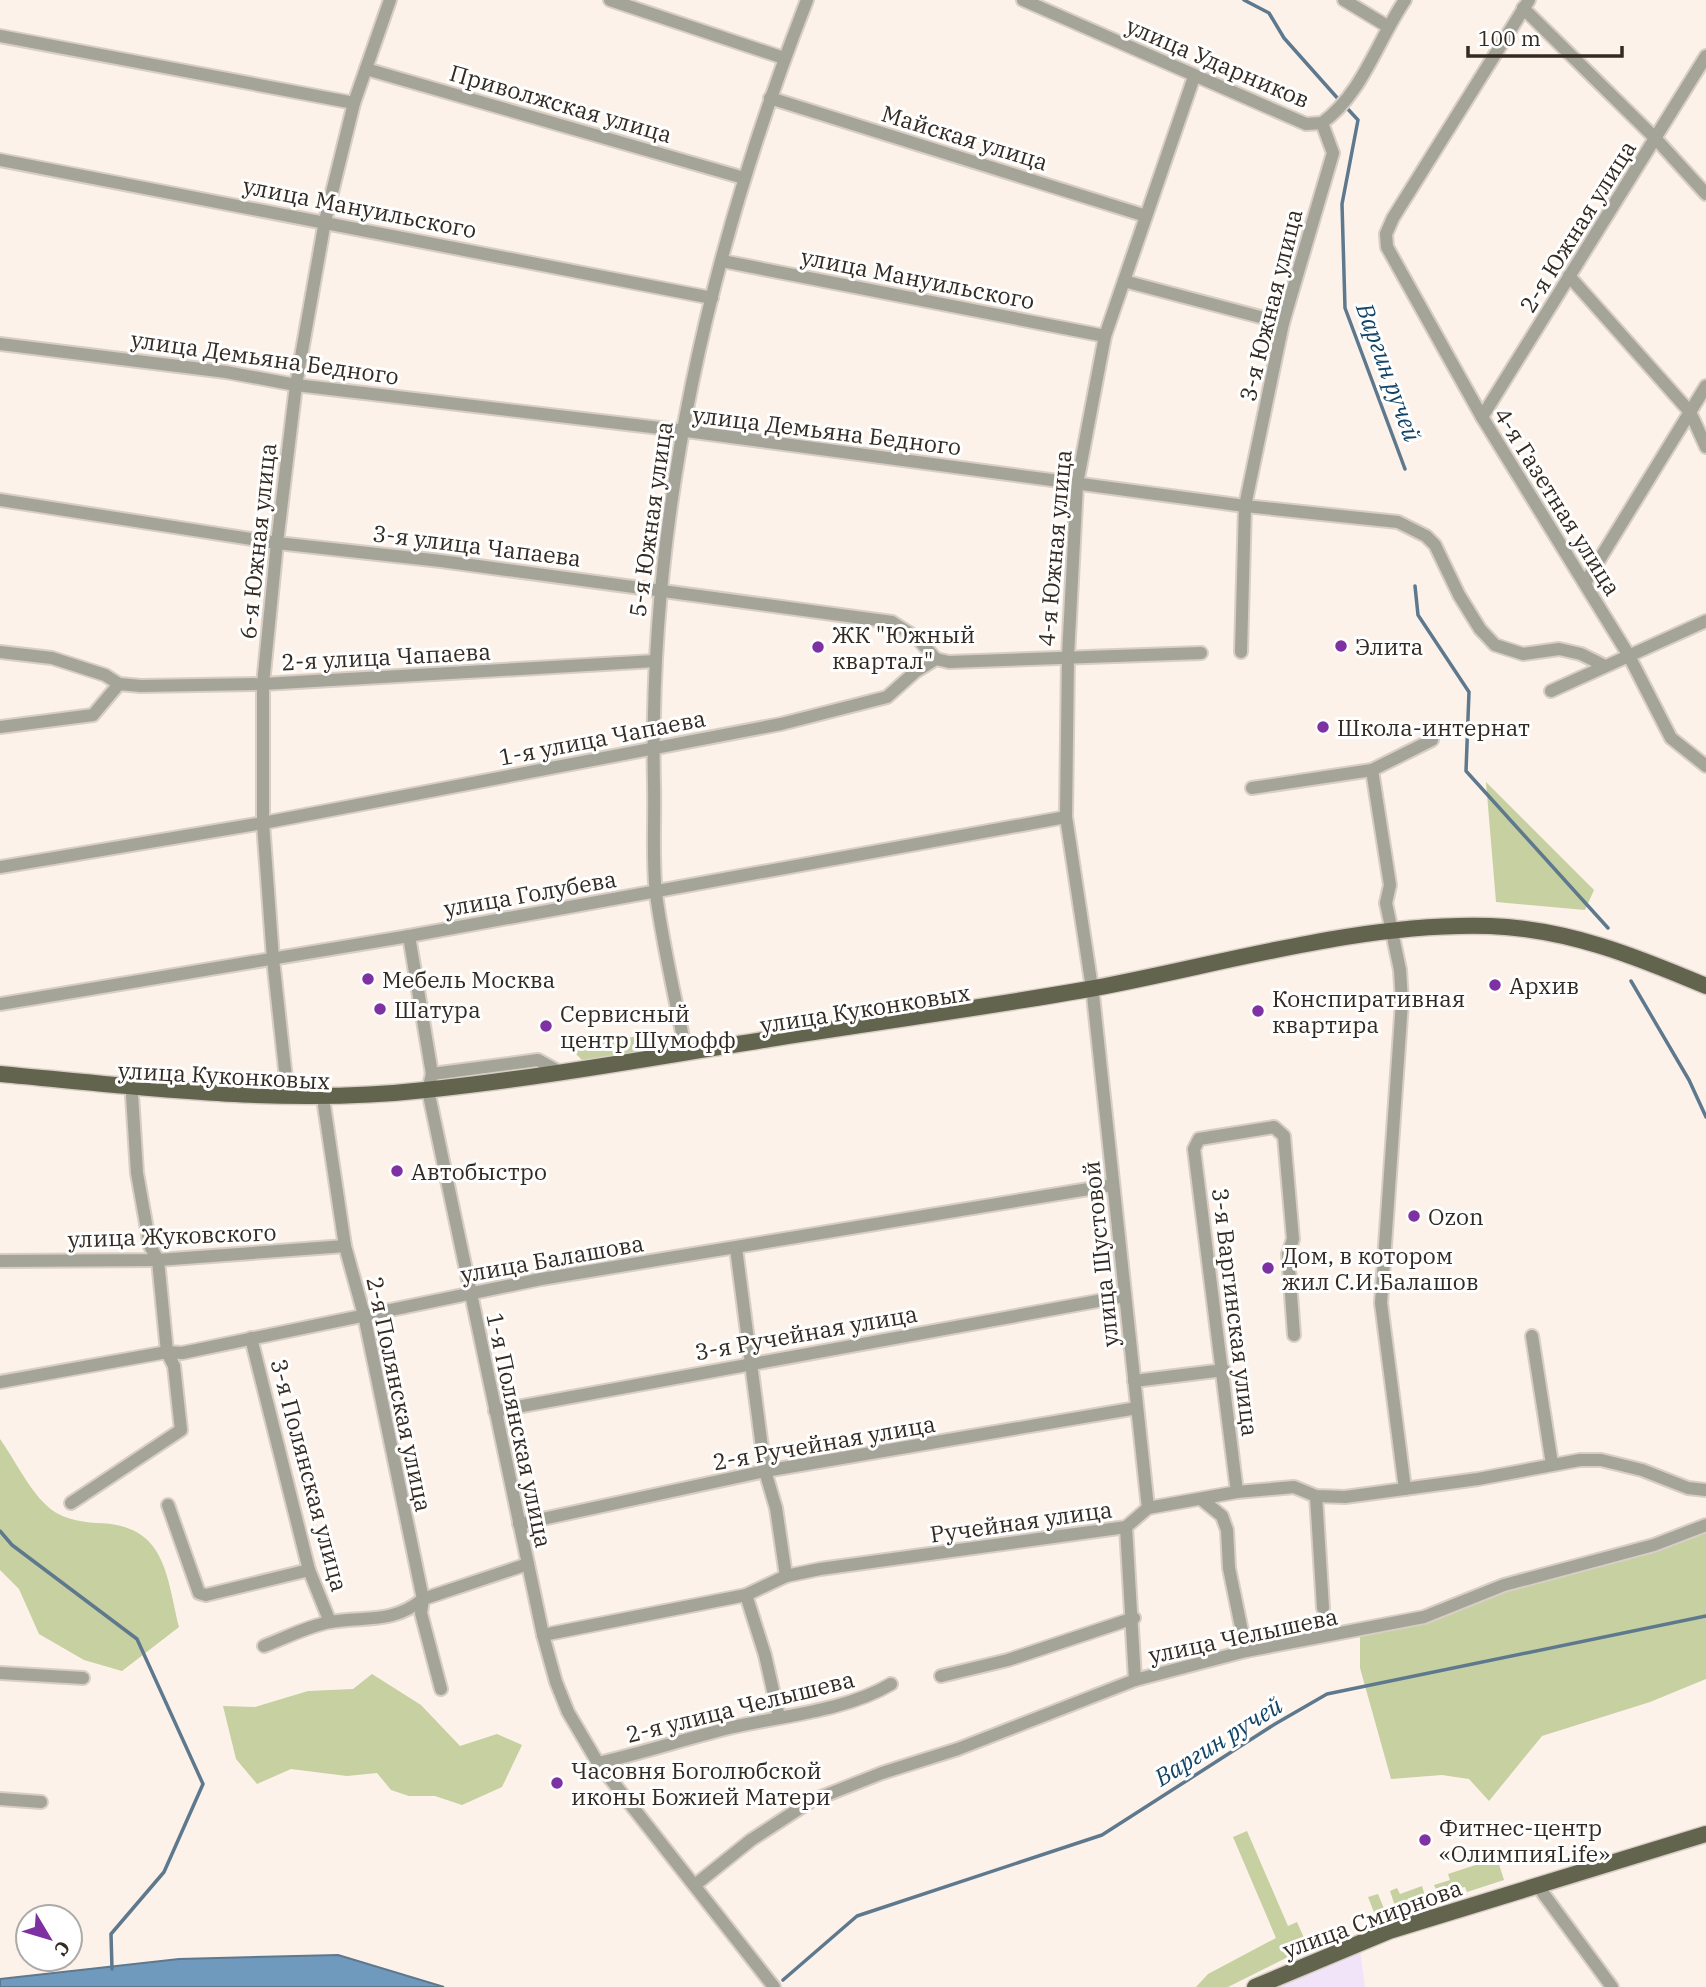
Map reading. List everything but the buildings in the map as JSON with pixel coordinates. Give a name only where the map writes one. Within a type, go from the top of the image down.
[{"type":"main road","name":"улица Куконковых","points":[[0,1083],[132,1095],[324,1105],[430,1087],[687,1056],[1092,992],[1280,958],[1355,937],[1450,926],[1494,926],[1545,931],[1591,940],[1706,986]]},
{"type":"main road","name":"улица Куконковых","points":[[0,1074],[288,1097],[371,1096],[687,1056]]},
{"type":"main road","name":"улица Смирнова","points":[[1255,1987],[1389,1931],[1706,1834]]},
{"type":"street","name":"6-я Южная улица","points":[[288,1097],[273,960],[263,822],[263,684],[276,542],[296,385],[325,221],[354,103],[390,0]]},
{"type":"street","points":[[610,0],[785,58]]},
{"type":"street","name":"5-я Южная улица","points":[[687,1056],[656,892],[653,748],[660,590],[683,432],[712,298],[744,178],[770,98],[807,0]]},
{"type":"street","name":"улица Ударников","points":[[1023,0],[1306,124],[1322,123]]},
{"type":"street","points":[[1344,0],[1387,26]]},
{"type":"street","points":[[1322,123],[1337,112],[1359,83],[1387,26],[1405,0]]},
{"type":"street","points":[[1526,4],[1706,194]]},
{"type":"street","name":"4-я Газетная улица","points":[[1526,4],[1393,218],[1386,234],[1387,247],[1482,417],[1628,654],[1671,738],[1706,766]]},
{"type":"street","points":[[0,36],[354,103]]},
{"type":"street","name":"2-я Южная улица","points":[[1482,417],[1706,56]]},
{"type":"street","name":"Приволжская улица","points":[[366,69],[744,178]]},
{"type":"street","name":"4-я Южная улица","points":[[1092,992],[1066,817],[1068,656],[1077,484],[1105,336],[1194,77]]},
{"type":"street","name":"Майская улица","points":[[770,98],[1146,216]]},
{"type":"street","name":"3-я Южная улица","points":[[1241,652],[1245,506],[1283,323],[1333,153],[1322,123]]},
{"type":"street","name":"улица Мануильского","points":[[0,160],[712,298]]},
{"type":"street","name":"улица Мануильского","points":[[722,261],[1105,336]]},
{"type":"street","points":[[1569,276],[1690,412],[1706,447]]},
{"type":"street","points":[[1124,281],[1283,323]]},
{"type":"street","name":"улица Демьяна Бедного","points":[[0,344],[226,372],[296,385],[683,432],[1245,506],[1398,522],[1426,536],[1435,545],[1458,595],[1480,629],[1496,645],[1523,654],[1559,649],[1581,654],[1603,665]]},
{"type":"street","points":[[1585,583],[1706,386]]},
{"type":"street","name":"3-я улица Чапаева","points":[[0,500],[276,542],[892,622],[917,638],[936,659]]},
{"type":"street","points":[[1551,691],[1603,665],[1706,621]]},
{"type":"street","name":"2-я улица Чапаева","points":[[0,652],[52,658],[106,675],[119,684],[263,684],[655,662]]},
{"type":"street","points":[[936,659],[949,662],[1201,653]]},
{"type":"street","name":"1-я улица Чапаева","points":[[0,867],[263,822],[781,724],[887,697],[915,672],[936,659]]},
{"type":"street","points":[[0,727],[93,715],[119,684]]},
{"type":"street","points":[[1252,788],[1372,770],[1432,740]]},
{"type":"street","points":[[1372,770],[1390,885],[1386,903],[1400,970],[1402,1002],[1381,1303],[1405,1489]]},
{"type":"street","name":"улица Голубева","points":[[0,1004],[273,960],[1066,817]]},
{"type":"street","name":"1-я Полянская улица","points":[[409,936],[430,1087],[469,1293],[543,1635],[560,1692],[580,1735],[598,1763],[774,1987]]},
{"type":"street","name":"улица Шустовой","points":[[1092,992],[1147,1508]]},
{"type":"street","points":[[71,1503],[181,1430],[174,1366],[167,1352],[158,1260],[150,1246],[137,1172],[132,1095]]},
{"type":"street","name":"2-я Полянская улица","points":[[324,1105],[345,1246],[364,1315],[422,1599],[421,1613],[442,1689]]},
{"type":"street","name":"3-я Варгинская улица","points":[[1237,1492],[1224,1370],[1194,1149],[1199,1139],[1274,1127],[1284,1136],[1293,1239],[1288,1254],[1294,1335]]},
{"type":"street","name":"улица Балашова","points":[[0,1382],[167,1352],[183,1353],[469,1293],[1113,1185]]},
{"type":"street","name":"улица Жуковского","points":[[0,1261],[158,1260],[345,1246]]},
{"type":"street","points":[[736,1248],[765,1471],[776,1508],[786,1576]]},
{"type":"street","name":"3-я Ручейная улица","points":[[495,1411],[1125,1296]]},
{"type":"street","points":[[1532,1336],[1552,1464]]},
{"type":"street","name":"3-я Полянская улица","points":[[251,1338],[309,1570],[330,1622]]},
{"type":"street","points":[[1134,1381],[1224,1370]]},
{"type":"street","name":"2-я Ручейная улица","points":[[519,1524],[765,1471],[1137,1408]]},
{"type":"street","points":[[1147,1508],[1237,1492],[1294,1487],[1316,1496],[1345,1497],[1478,1479],[1552,1464],[1601,1460],[1642,1470],[1688,1488],[1706,1490]]},
{"type":"street","points":[[1316,1496],[1323,1608]]},
{"type":"street","points":[[1201,1499],[1222,1516],[1227,1530],[1229,1568],[1246,1651]]},
{"type":"street","points":[[169,1504],[199,1593],[206,1595],[309,1570]]},
{"type":"street","name":"Ручейная улица","points":[[543,1635],[746,1595],[786,1576],[1126,1527],[1147,1508]]},
{"type":"street","name":"улица Челышева","points":[[695,1885],[751,1840],[811,1801],[882,1773],[958,1749],[1135,1680],[1246,1651],[1424,1617],[1504,1585],[1654,1545],[1706,1525]]},
{"type":"street","points":[[1126,1527],[1134,1618],[1135,1680]]},
{"type":"street","points":[[264,1646],[330,1622],[372,1620],[411,1609],[422,1599],[528,1564]]},
{"type":"street","points":[[746,1595],[765,1655],[779,1717]]},
{"type":"street","points":[[941,1676],[1008,1660],[1134,1618]]},
{"type":"street","points":[[0,1673],[83,1678]]},
{"type":"street","name":"2-я улица Челышева","points":[[598,1763],[877,1692],[891,1684]]},
{"type":"street","points":[[0,1799],[41,1802]]},
{"type":"street","points":[[1537,1885],[1612,1987]]},
{"type":"shaded area","points":[[1360,1949],[1365,1987],[1270,1987]]},
{"type":"green space","points":[[1486,782],[1594,890],[1585,910],[1496,902]]},
{"type":"green space","points":[[638,1036],[643,1051],[583,1061],[576,1054],[578,1047]]},
{"type":"green space","points":[[0,1439],[33,1490],[51,1509],[76,1520],[119,1526],[136,1532],[149,1542],[158,1555],[165,1570],[179,1627],[122,1671],[84,1660],[39,1634],[19,1589],[0,1570]]},
{"type":"green space","points":[[1706,1527],[1706,1679],[1650,1702],[1542,1736],[1489,1801],[1469,1779],[1442,1775],[1391,1779],[1360,1668],[1360,1635],[1422,1624],[1470,1598],[1544,1577],[1623,1561]]},
{"type":"green space","points":[[372,1674],[421,1705],[460,1746],[497,1734],[522,1745],[502,1787],[462,1805],[435,1796],[409,1796],[391,1790],[377,1773],[347,1776],[291,1769],[257,1784],[236,1759],[223,1706],[255,1707],[308,1691],[353,1689]]},
{"type":"green space","points":[[1247,1831],[1288,1926],[1297,1922],[1308,1947],[1228,1987],[1196,1987],[1208,1974],[1276,1938],[1233,1837]]},
{"type":"green space","points":[[1497,1858],[1504,1880],[1467,1892],[1465,1887],[1437,1892],[1434,1885],[1450,1880],[1448,1874]]},
{"type":"green space","points":[[1422,1886],[1425,1896],[1413,1900],[1415,1906],[1397,1912],[1390,1891],[1397,1888],[1400,1894]]},
{"type":"green space","points":[[1378,1894],[1387,1916],[1377,1920],[1368,1897]]},
{"type":"water","points":[[338,1955],[444,1987],[0,1987],[0,1979],[54,1973],[84,1973],[84,1970],[179,1959]]},
{"type":"waterway","name":"Варгин ручей","points":[[1244,0],[1269,13],[1284,38],[1340,101]]},
{"type":"waterway","name":"Варгин ручей","points":[[1345,106],[1358,120],[1342,204],[1345,308],[1405,469]]},
{"type":"waterway","name":"Варгин ручей","points":[[1415,586],[1418,615],[1469,692],[1466,771],[1608,928]]},
{"type":"waterway","name":"Варгин ручей","points":[[1631,981],[1689,1080],[1706,1117]]},
{"type":"waterway","points":[[0,1531],[12,1545],[137,1639],[203,1784],[164,1872],[111,1934],[112,1969]]},
{"type":"waterway","name":"Варгин ручей","points":[[783,1980],[857,1916],[1102,1835],[1275,1724],[1327,1694],[1706,1616]]},
{"type":"place","name":"Элита","points":[[1341,646]]},
{"type":"place","name":"ЖК \"Южный квартал\"","points":[[818,647]]},
{"type":"place","name":"Школа-интернат","points":[[1323,727]]},
{"type":"place","name":"Мебель Москва","points":[[368,979]]},
{"type":"place","name":"Архив","points":[[1495,985]]},
{"type":"place","name":"Шатура","points":[[380,1009]]},
{"type":"place","name":"Конспиративная квартира","points":[[1258,1011]]},
{"type":"place","name":"Сервисный центр Шумофф","points":[[546,1026]]},
{"type":"place","name":"Автобыстро","points":[[397,1171]]},
{"type":"place","name":"Ozon","points":[[1414,1216]]},
{"type":"place","name":"Дом, в котором жил С.И.Балашов","points":[[1268,1268]]},
{"type":"place","name":"Часовня Боголюбской иконы Божией Матери","points":[[557,1783]]},
{"type":"place","name":"Фитнес-центр «ОлимпияLife»","points":[[1425,1840]]}]
